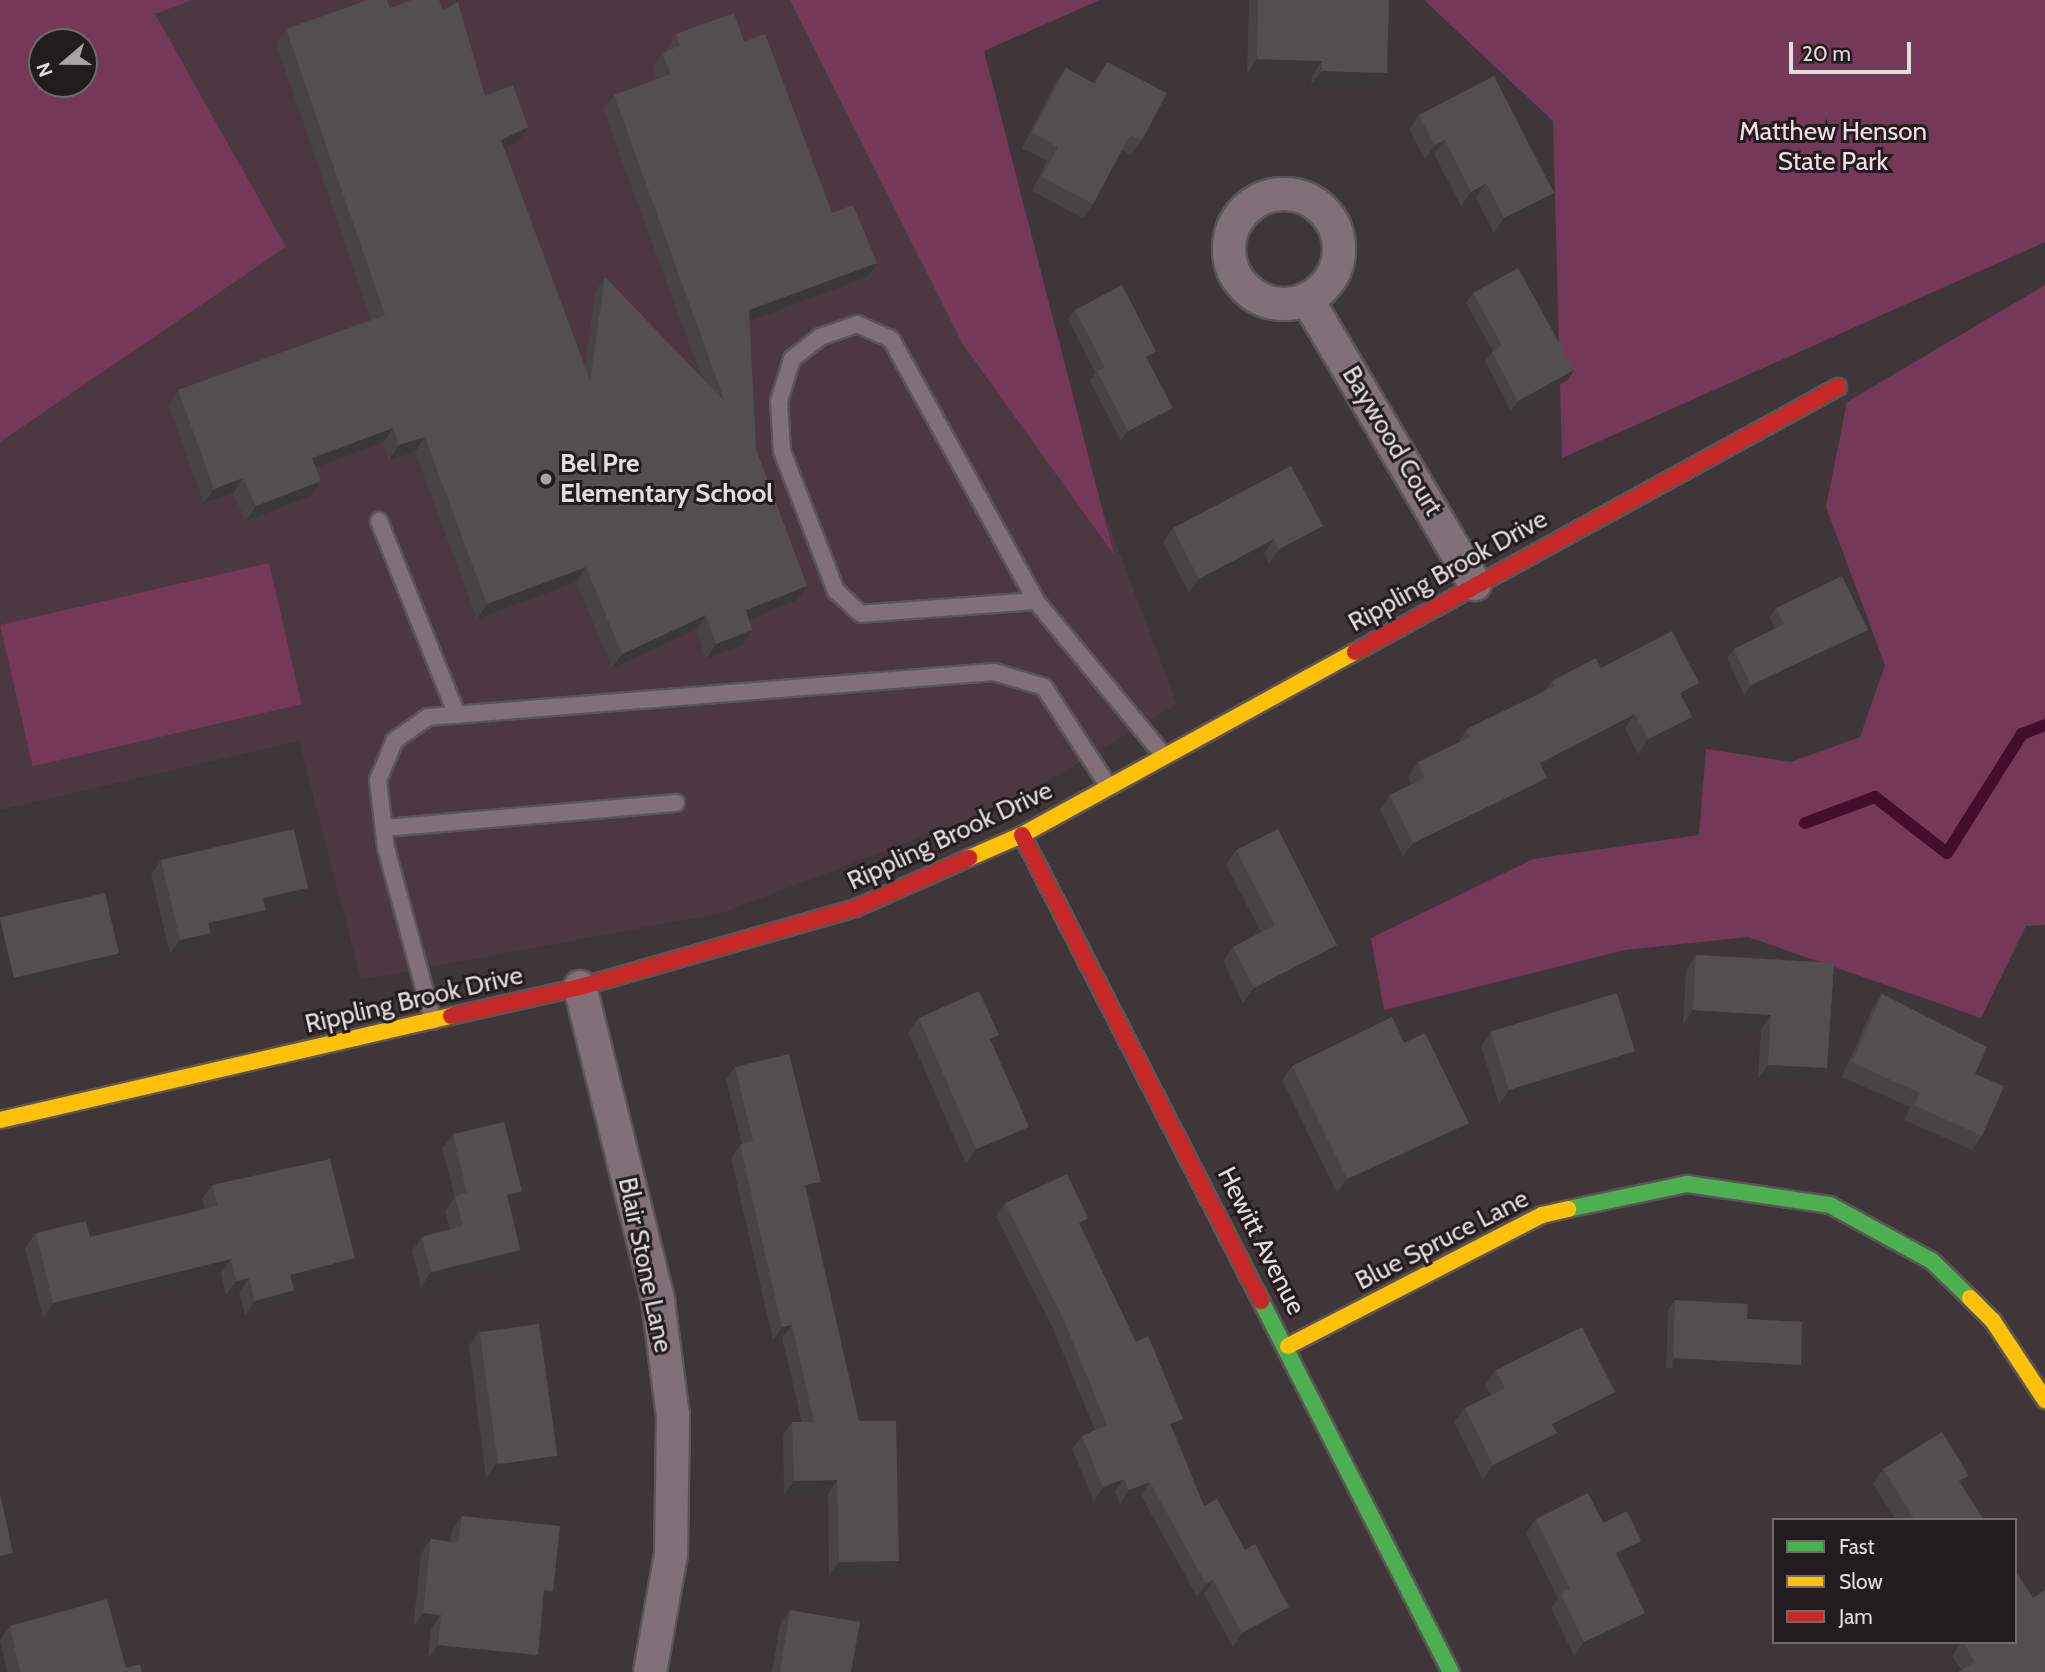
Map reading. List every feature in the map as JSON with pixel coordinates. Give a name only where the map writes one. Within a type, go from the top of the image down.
[{"type":"street","name":"Baywood Court","points":[[1307,299],[1475,584]]},
{"type":"street","name":"Rippling Brook Drive","points":[[0,1120],[580,987],[856,908],[1022,835],[1838,387]]},
{"type":"street","name":"Hewitt Avenue","points":[[1022,835],[1288,1346],[1451,1672]]},
{"type":"street","name":"Blair Stone Lane","points":[[580,987],[658,1301],[673,1416],[671,1553],[650,1672]]},
{"type":"street","name":"Blue Spruce Lane","points":[[1288,1346],[1542,1215],[1687,1184],[1830,1205],[1932,1261],[1993,1321],[2045,1400]]},
{"type":"lane","points":[[1036,601],[861,614],[836,592],[782,451],[779,401],[792,359],[820,337],[857,324],[891,339],[1036,601],[1164,756]]},
{"type":"lane","points":[[379,521],[457,715]]},
{"type":"lane","points":[[433,1021],[384,828],[378,780],[395,740],[428,717],[994,672],[1044,687],[1109,787]]},
{"type":"lane","points":[[384,828],[676,803]]},
{"type":"shaded area","name":"Bel Pre Elementary School","points":[[85,0],[1019,0],[927,46],[1177,704],[1007,805],[722,913],[361,980],[299,741],[0,810],[0,254],[151,217],[98,43],[98,28],[94,28]]},
{"type":"green space","points":[[0,0],[192,0],[155,14],[286,247],[0,442]]},
{"type":"green space","points":[[790,0],[1100,0],[984,51],[1114,555],[962,343]]},
{"type":"green space","name":"Matthew Henson State Park","points":[[1424,0],[2045,0],[2045,242],[1562,458],[1553,121]]},
{"type":"green space","points":[[2045,285],[2045,925],[2026,926],[1981,1018],[1748,937],[1625,950],[1384,1010],[1371,938],[1533,859],[1699,835],[1706,749],[1791,762],[1860,737],[1885,665],[1826,507],[1847,402]]},
{"type":"green space","points":[[269,563],[302,704],[33,766],[0,625]]},
{"type":"building","name":"Bel Pre Elementary School","points":[[368,0],[387,0],[390,8],[411,0],[439,0],[443,10],[458,2],[485,96],[513,85],[528,127],[501,140],[590,381],[605,277],[725,402],[614,95],[671,74],[662,53],[680,46],[676,34],[734,13],[744,42],[765,34],[832,213],[853,205],[877,263],[749,310],[756,449],[807,586],[746,610],[752,630],[716,644],[706,615],[622,654],[586,567],[487,604],[425,437],[399,445],[393,428],[312,458],[321,481],[256,506],[243,478],[214,489],[178,390],[385,315],[286,29]]},
{"type":"building","points":[[1258,0],[1389,0],[1387,73],[1322,71],[1322,61],[1257,59]]},
{"type":"building","points":[[1107,62],[1167,93],[1142,140],[1130,135],[1093,204],[1042,177],[1058,147],[1032,133],[1066,68],[1095,84]]},
{"type":"building","points":[[1494,76],[1554,193],[1504,218],[1486,183],[1471,192],[1445,140],[1435,145],[1419,115]]},
{"type":"building","points":[[1518,268],[1574,370],[1518,401],[1492,352],[1502,345],[1473,293]]},
{"type":"building","points":[[1122,285],[1156,351],[1146,357],[1173,408],[1128,431],[1097,371],[1105,367],[1075,310]]},
{"type":"building","points":[[1291,466],[1323,526],[1279,549],[1274,539],[1199,579],[1173,528]]},
{"type":"building","points":[[1842,576],[1868,630],[1751,685],[1734,649],[1784,624],[1776,608]]},
{"type":"building","points":[[1672,631],[1699,683],[1680,693],[1692,717],[1648,739],[1635,714],[1540,763],[1547,778],[1413,843],[1390,795],[1425,778],[1418,762],[1470,737],[1467,729],[1555,686],[1552,681],[1596,658],[1601,668]]},
{"type":"building","points":[[294,829],[308,888],[263,898],[266,910],[208,923],[211,933],[180,940],[161,860]]},
{"type":"building","points":[[1278,829],[1337,945],[1254,988],[1233,947],[1275,925],[1236,850]]},
{"type":"building","points":[[105,893],[119,953],[14,978],[0,917]]},
{"type":"building","points":[[1696,955],[1834,963],[1827,1068],[1768,1065],[1771,1015],[1693,1010]]},
{"type":"building","points":[[979,991],[999,1035],[990,1039],[1029,1127],[976,1149],[919,1018]]},
{"type":"building","points":[[1617,993],[1635,1051],[1509,1090],[1491,1032]]},
{"type":"building","points":[[1882,994],[1987,1047],[1975,1074],[2004,1086],[1982,1136],[1914,1105],[1920,1093],[1852,1062]]},
{"type":"building","points":[[1392,1017],[1404,1043],[1425,1033],[1469,1123],[1347,1179],[1292,1066]]},
{"type":"building","points":[[789,1054],[821,1182],[805,1185],[859,1421],[896,1421],[899,1561],[839,1562],[837,1480],[794,1481],[792,1422],[814,1422],[792,1325],[782,1327],[740,1145],[753,1141],[735,1067]]},
{"type":"building","points":[[504,1122],[522,1191],[507,1195],[520,1250],[431,1272],[422,1237],[463,1226],[455,1196],[467,1193],[453,1134]]},
{"type":"building","points":[[330,1159],[355,1258],[290,1275],[294,1290],[255,1301],[249,1278],[236,1281],[231,1259],[53,1303],[36,1233],[86,1221],[90,1237],[218,1206],[212,1185]]},
{"type":"building","points":[[1067,1174],[1088,1218],[1079,1223],[1136,1342],[1148,1336],[1183,1419],[1170,1424],[1204,1506],[1217,1499],[1245,1550],[1255,1544],[1289,1607],[1242,1633],[1213,1580],[1206,1584],[1150,1482],[1129,1490],[1124,1479],[1103,1487],[1082,1436],[1107,1425],[1063,1318],[1005,1203]]},
{"type":"building","points":[[1675,1300],[1748,1304],[1747,1319],[1802,1322],[1801,1365],[1673,1358]]},
{"type":"building","points":[[539,1324],[558,1456],[498,1464],[480,1332]]},
{"type":"building","points":[[1582,1327],[1615,1392],[1552,1424],[1557,1433],[1493,1465],[1465,1408],[1505,1388],[1496,1370]]},
{"type":"building","points":[[1942,1432],[1969,1476],[1959,1481],[1983,1518],[1914,1518],[1883,1469]]},
{"type":"building","points":[[1588,1493],[1603,1523],[1627,1511],[1641,1541],[1616,1553],[1645,1613],[1584,1642],[1561,1594],[1570,1589],[1536,1519]]},
{"type":"building","points":[[0,1494],[13,1553],[0,1556]]},
{"type":"building","points":[[462,1516],[560,1526],[553,1591],[544,1590],[538,1655],[438,1645],[441,1615],[423,1613],[431,1539],[458,1543]]},
{"type":"building","points":[[2017,1573],[2033,1598],[2045,1590],[2045,1672],[1958,1672],[1975,1662],[1964,1644],[2017,1644]]},
{"type":"building","points":[[107,1599],[126,1668],[140,1664],[142,1672],[20,1672],[10,1626]]},
{"type":"building","points":[[790,1610],[860,1622],[851,1672],[780,1672]]},
{"type":"waterway","points":[[1805,823],[1875,797],[1947,853],[2022,734],[2045,725]]},
{"type":"traffic: fast","points":[[1568,1209],[1687,1184],[1830,1205],[1932,1261],[1970,1298]]},
{"type":"traffic: fast","points":[[1261,1301],[1451,1672]]},
{"type":"traffic: slow","points":[[969,858],[1022,835],[1355,652]]},
{"type":"traffic: slow","points":[[0,1120],[451,1016]]},
{"type":"traffic: slow","points":[[1288,1346],[1542,1215],[1568,1209]]},
{"type":"traffic: slow","points":[[1970,1298],[1993,1321],[2045,1400]]},
{"type":"traffic: jam","points":[[1355,652],[1838,387]]},
{"type":"traffic: jam","points":[[1022,835],[1261,1301]]},
{"type":"traffic: jam","points":[[451,1016],[580,987],[856,908],[969,858]]},
{"type":"place","name":"Bel Pre Elementary School","points":[[546,479]]}]
